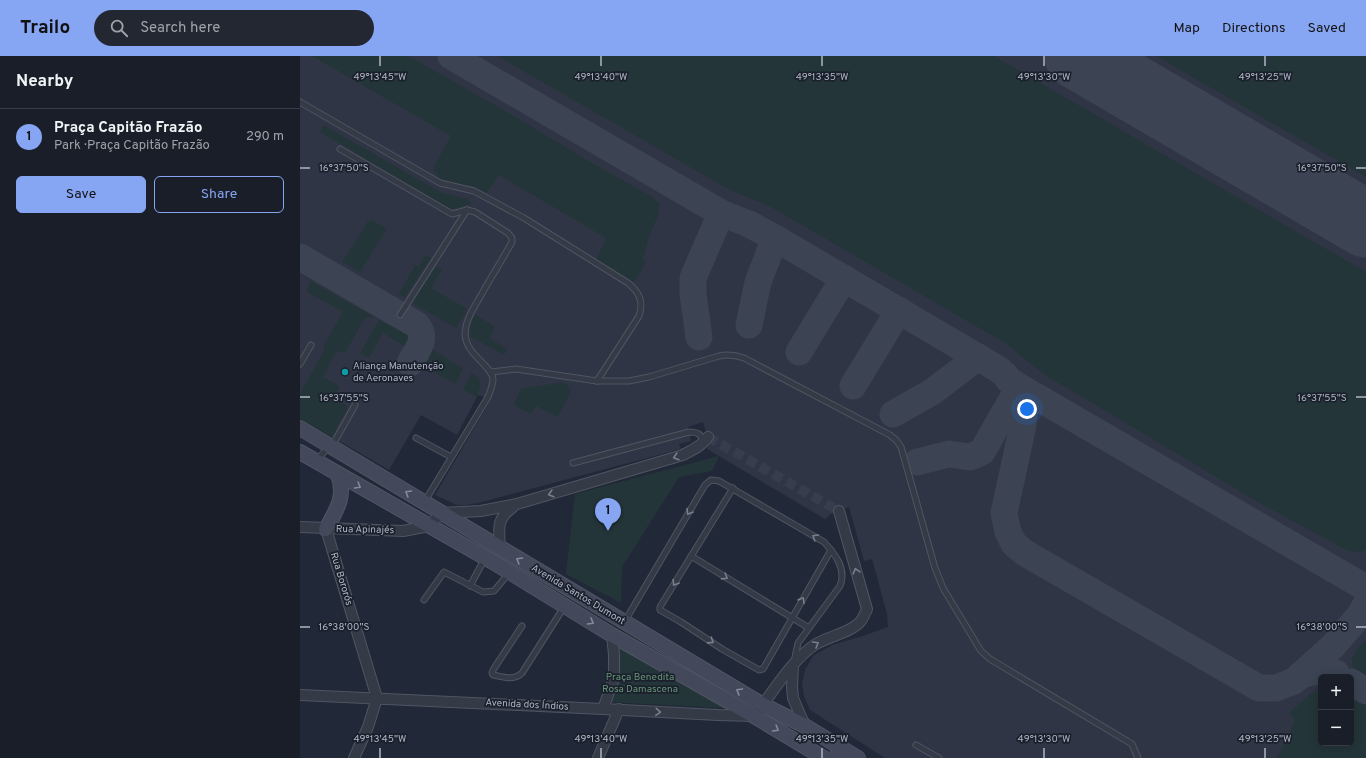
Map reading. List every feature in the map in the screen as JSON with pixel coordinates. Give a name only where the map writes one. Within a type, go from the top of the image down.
[{"type":"main road","name":"Avenida Santos Dumont","points":[[300,428],[763,705],[805,726],[838,753],[858,758]]},
{"type":"main road","name":"Avenida Santos Dumont","points":[[300,452],[315,462],[489,560],[612,635],[824,758]]},
{"type":"main road","points":[[326,529],[342,496],[341,482],[338,474]]},
{"type":"main road","points":[[489,560],[500,548]]},
{"type":"street","points":[[429,526],[442,513],[481,511],[516,504],[683,455],[706,439]]},
{"type":"street","points":[[500,548],[499,528],[503,514],[516,504]]},
{"type":"street","points":[[754,716],[793,665],[807,650],[817,643],[855,627],[861,621],[867,609],[838,511]]},
{"type":"street","name":"Rua Apinajés","points":[[300,528],[403,531],[429,526]]},
{"type":"street","name":"Rua Bororós","points":[[326,529],[377,698]]},
{"type":"street","points":[[602,708],[614,678],[612,635]]},
{"type":"street","points":[[793,665],[793,698],[805,726]]},
{"type":"street","name":"Avenida dos Índios","points":[[300,695],[602,708],[718,716],[754,716]]},
{"type":"street","points":[[354,758],[368,727],[377,698]]},
{"type":"street","points":[[598,758],[619,709]]},
{"type":"lane","points":[[300,102],[440,183],[474,191],[524,218],[628,283],[637,291],[640,298],[641,309],[639,316],[597,381]]},
{"type":"lane","points":[[340,149],[452,214],[467,210],[475,212],[508,233],[512,238],[512,242],[470,316],[465,334],[470,348],[476,358],[491,372],[493,380],[488,397],[424,503]]},
{"type":"lane","points":[[400,315],[467,210]]},
{"type":"lane","points":[[300,364],[311,345]]},
{"type":"lane","points":[[491,372],[516,369],[597,381],[629,381],[649,377],[727,354],[744,358],[890,435],[901,447],[935,568],[943,588],[981,651],[990,659],[1132,744],[1138,758]]},
{"type":"lane","points":[[315,462],[336,439],[355,405]]},
{"type":"lane","points":[[573,463],[689,432],[695,432],[706,439]]},
{"type":"lane","points":[[416,438],[451,457]]},
{"type":"lane","points":[[624,622],[705,485],[711,480],[719,481],[824,542],[841,565],[843,580],[837,592],[798,643],[793,665]]},
{"type":"lane","points":[[733,488],[660,609],[759,670],[763,669],[831,550]]},
{"type":"lane","points":[[691,556],[809,628]]},
{"type":"lane","points":[[470,586],[489,560]]},
{"type":"lane","points":[[424,600],[444,572],[483,592],[494,591],[509,572]]},
{"type":"lane","points":[[522,626],[493,670],[493,675],[512,678],[518,677],[551,631],[565,607]]},
{"type":"lane","points":[[916,745],[939,758]]},
{"type":"shaded area","points":[[300,56],[1366,56],[1366,758],[885,758],[810,710],[804,696],[802,683],[805,670],[813,656],[832,645],[888,627],[887,614],[872,559],[864,561],[849,507],[831,514],[825,519],[707,449],[710,444],[703,422],[688,427],[691,441],[679,444],[681,449],[482,502],[457,505],[435,495],[491,399],[478,395],[457,435],[421,415],[389,470],[300,418]]},
{"type":"green space","points":[[312,56],[409,56],[651,196],[660,204],[658,215],[648,240],[643,260],[646,262],[635,281],[632,282],[596,260],[606,238],[499,175],[487,193],[472,186],[450,182],[440,177],[433,168],[451,136]]},
{"type":"green space","points":[[497,56],[994,56],[1366,272],[1366,550],[1361,552],[1348,551],[1263,505],[1046,376],[1005,343],[771,207],[730,190]]},
{"type":"green space","points":[[1157,56],[1366,56],[1366,177],[1199,81]]},
{"type":"green space","points":[[325,126],[442,193],[468,199],[471,203],[469,205],[450,209],[320,132],[322,127]]},
{"type":"green space","points":[[371,220],[387,229],[360,272],[342,262],[368,221],[369,222]]},
{"type":"green space","points":[[426,255],[431,258],[405,297],[399,294],[415,265],[418,267]]},
{"type":"green space","points":[[436,266],[442,269],[431,288],[467,309],[456,328],[412,303]]},
{"type":"green space","points":[[311,281],[374,317],[365,318],[345,353],[337,351],[323,377],[340,386],[334,397],[346,405],[347,409],[332,437],[300,418],[300,394],[325,348],[323,346],[343,312],[307,292]]},
{"type":"green space","points":[[475,314],[495,327],[490,338],[507,349],[504,355],[471,337],[470,325]]},
{"type":"green space","points":[[379,320],[410,336],[404,346],[383,333],[369,358],[360,353]]},
{"type":"green space","points":[[432,349],[463,369],[455,384],[422,365]]},
{"type":"green space","points":[[472,373],[478,378],[480,384],[477,397],[463,389]]},
{"type":"green space","points":[[563,382],[567,384],[571,392],[558,417],[536,406],[531,414],[513,405],[521,389]]},
{"type":"green space","points":[[719,456],[712,471],[679,477],[622,567],[621,603],[566,574],[575,494]]},
{"type":"green space","points":[[1366,641],[1366,680],[1355,670],[1352,660],[1356,651]]},
{"type":"green space","name":"Praça Benedita Rosa Damascena","points":[[617,645],[724,708],[608,702],[618,682],[619,662]]},
{"type":"green space","points":[[1318,690],[1318,746],[1354,746],[1354,696],[1366,703],[1366,758],[1277,758],[1295,720],[1289,713],[1310,694]]},
{"type":"taxiway","points":[[451,56],[721,213],[749,224],[775,238],[998,369],[1009,380],[1023,389],[1366,588]]},
{"type":"taxiway","points":[[1080,56],[1085,60]]},
{"type":"taxiway","points":[[699,337],[693,294],[693,278],[721,213]]},
{"type":"taxiway","points":[[749,325],[758,282],[775,238]]},
{"type":"taxiway","points":[[300,257],[417,325],[422,335],[418,349],[410,363]]},
{"type":"taxiway","points":[[799,352],[844,278]]},
{"type":"taxiway","points":[[853,386],[899,310]]},
{"type":"taxiway","points":[[893,414],[932,392],[978,357]]},
{"type":"taxiway","points":[[917,462],[949,454],[970,457],[982,452],[1019,387]]},
{"type":"taxiway","points":[[1023,389],[1026,403],[1022,430],[1004,513],[1008,532],[1014,544],[1025,553],[1259,688],[1276,688],[1294,681],[1333,646],[1360,615],[1366,604]]},
{"type":"taxiway","points":[[1301,675],[1318,671],[1336,673]]},
{"type":"taxiway","points":[[1354,684],[1366,691]]},
{"type":"runway","points":[[1078,56],[1366,224]]},
{"type":"tunnel","points":[[708,437],[839,511]]},
{"type":"place","name":"Aliança Manutenção de Aeronaves","points":[[345,372]]},
{"type":"place","name":"Praça Capitão Frazão","points":[[608,531]]}]
